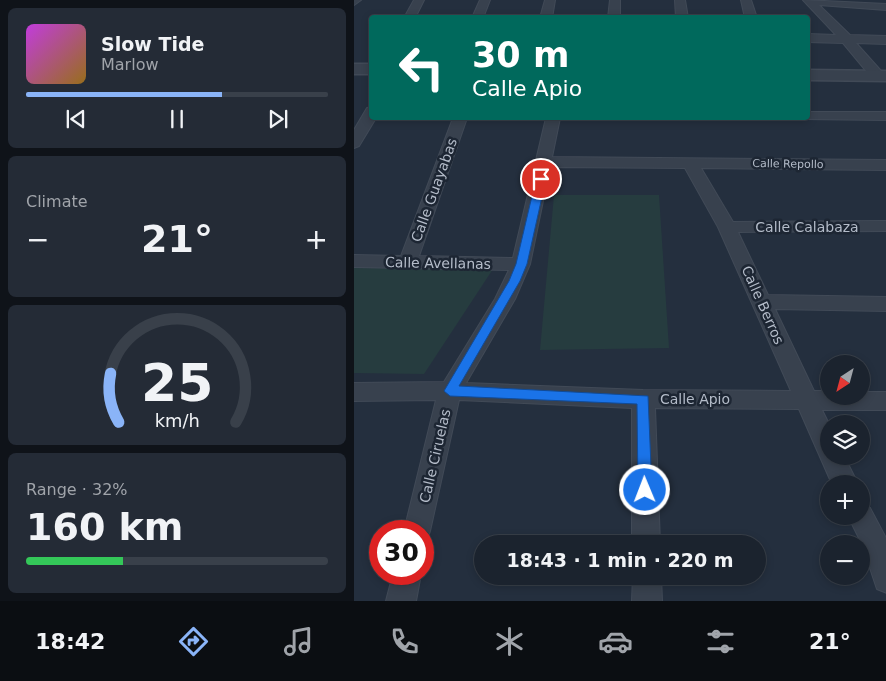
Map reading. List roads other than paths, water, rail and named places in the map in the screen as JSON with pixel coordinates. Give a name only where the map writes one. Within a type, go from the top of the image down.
[{"type":"street","points":[[411,15],[420,0]]},
{"type":"street","points":[[478,15],[485,0]]},
{"type":"street","points":[[547,15],[550,0]]},
{"type":"street","points":[[614,15],[615,0]]},
{"type":"street","points":[[680,0],[682,15]]},
{"type":"street","points":[[746,0],[750,15]]},
{"type":"street","points":[[809,1],[886,7]]},
{"type":"street","points":[[809,1],[882,76]]},
{"type":"street","points":[[810,38],[846,37],[886,40]]},
{"type":"street","points":[[354,69],[369,70]]},
{"type":"street","points":[[810,75],[882,76]]},
{"type":"street","points":[[354,143],[369,116]]},
{"type":"street","points":[[810,116],[886,116]]},
{"type":"street","name":"Calle Guayabas","points":[[408,262],[459,120]]},
{"type":"street","name":"Calle Ciruelas","points":[[420,520],[450,391],[505,299],[521,264],[545,162],[553,120]]},
{"type":"street","points":[[545,162],[690,163]]},
{"type":"street","name":"Calle Repollo","points":[[690,163],[886,165]]},
{"type":"street","name":"Calle Berros","points":[[690,163],[727,227],[820,431]]},
{"type":"street","name":"Calle Calabaza","points":[[727,227],[886,226]]},
{"type":"street","name":"Calle Avellanas","points":[[354,261],[521,264]]},
{"type":"street","points":[[762,302],[886,304]]},
{"type":"street","name":"Calle Apio","points":[[354,392],[450,391],[643,399],[886,401]]},
{"type":"street","points":[[643,399],[646,535]]},
{"type":"street","points":[[865,525],[884,564]]},
{"type":"street","points":[[401,601],[405,585]]},
{"type":"street","points":[[647,585],[647,601]]}]
